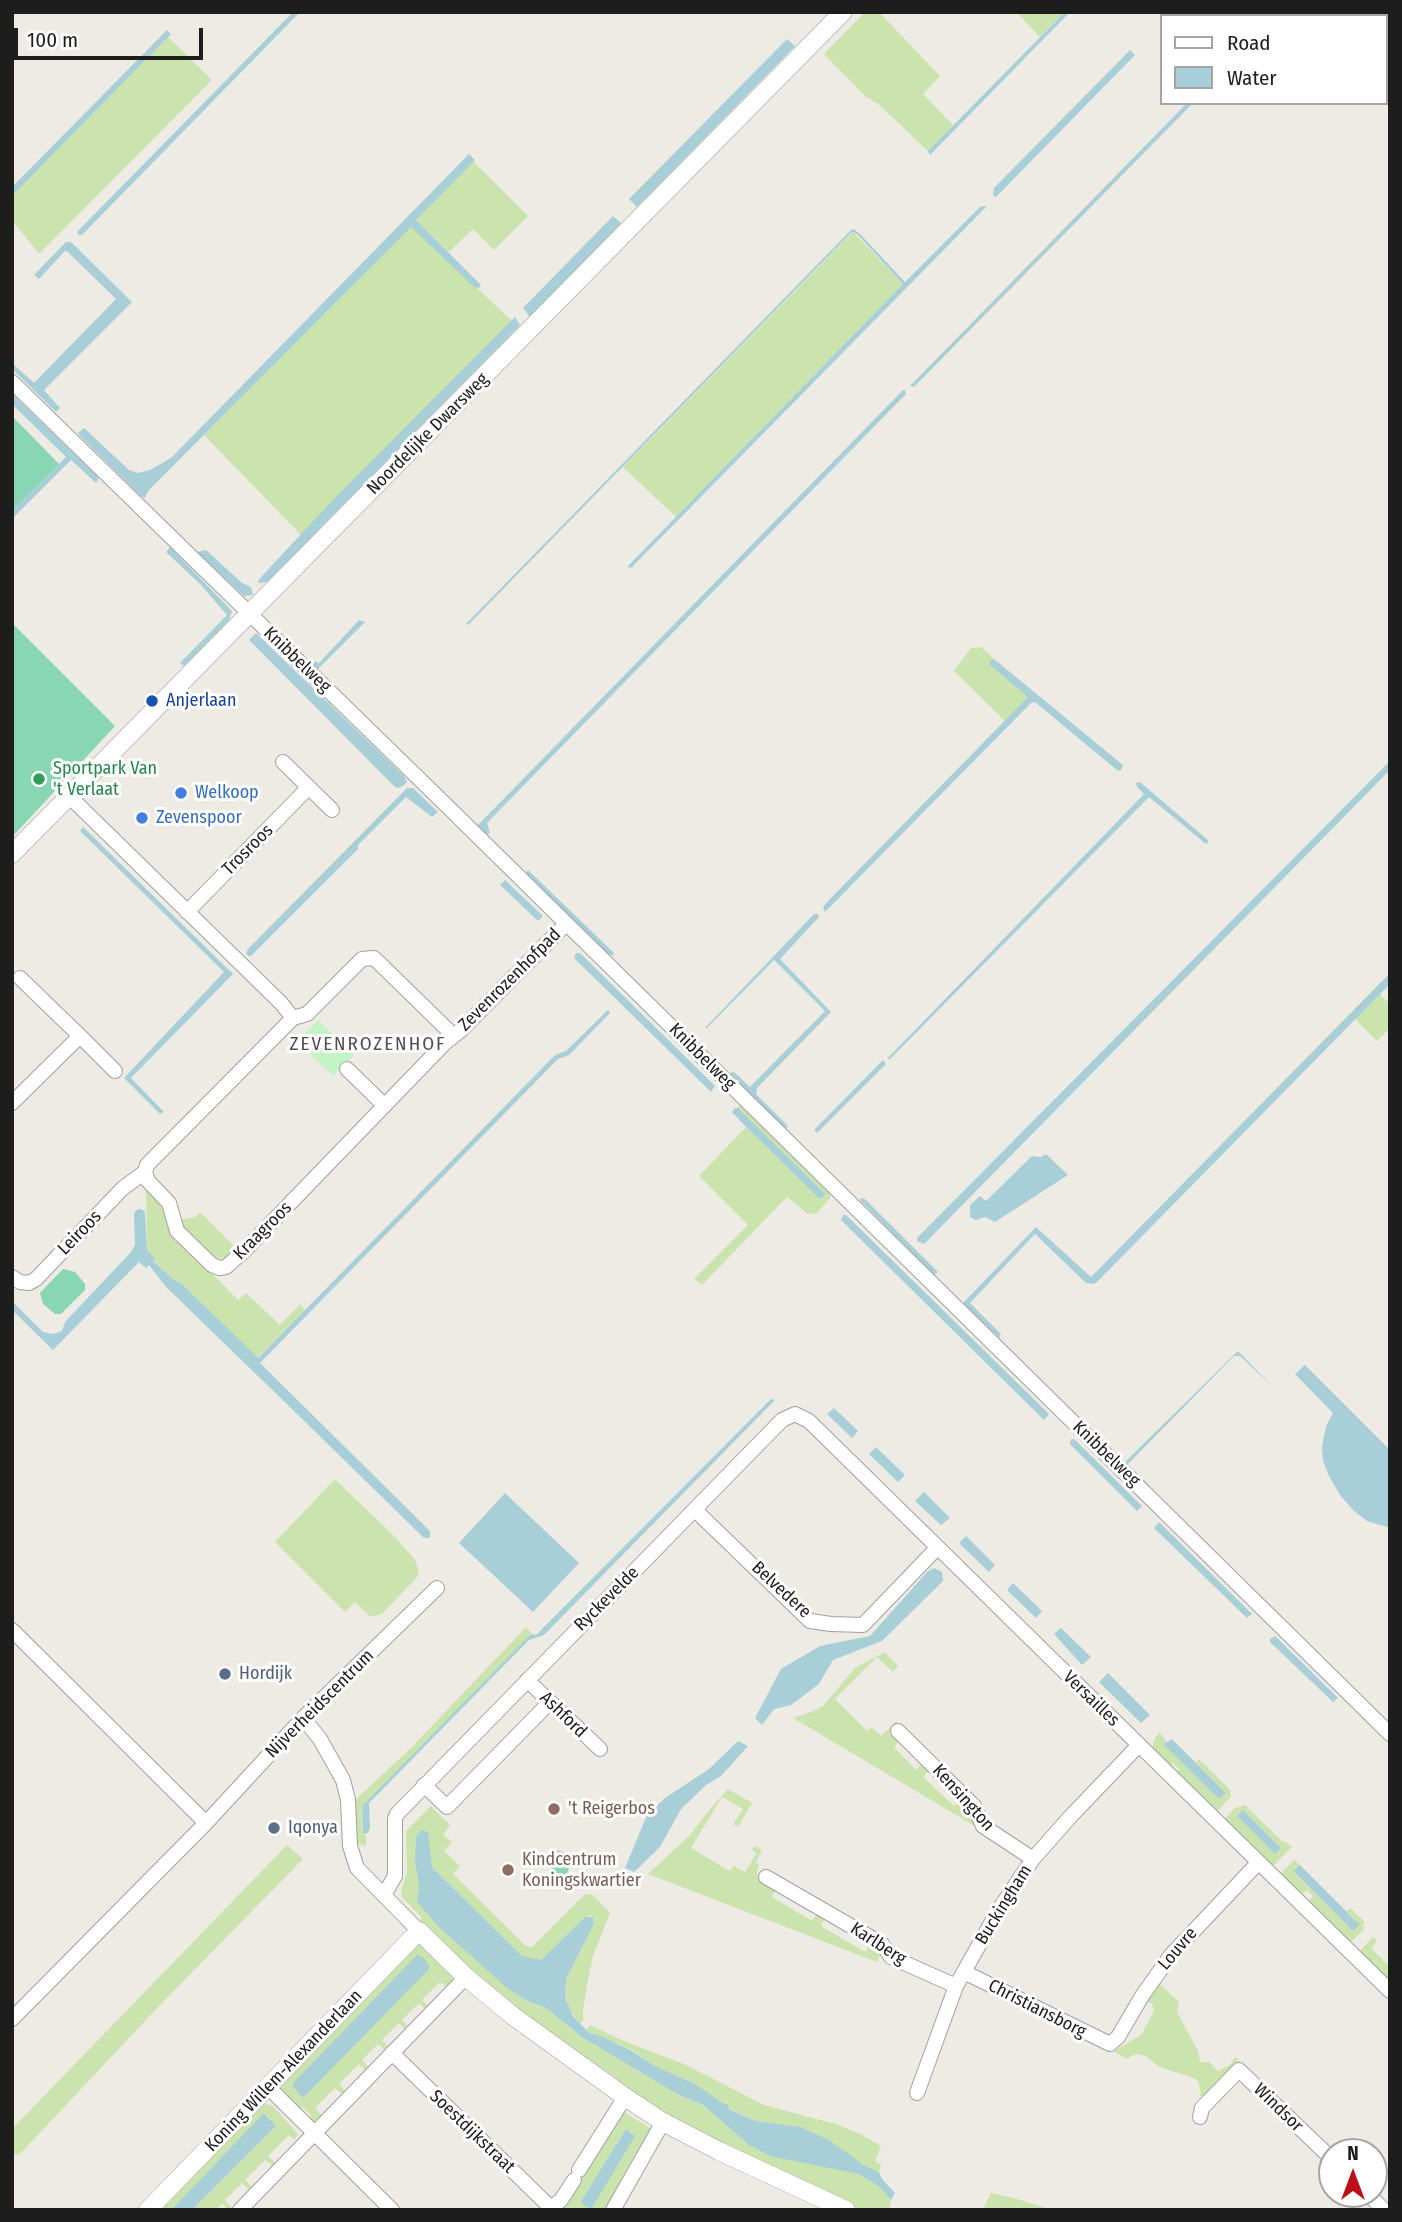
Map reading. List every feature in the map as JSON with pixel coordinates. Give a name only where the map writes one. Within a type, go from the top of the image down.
[{"type":"street","name":"Noordelijke Dwarsweg","points":[[12,854],[843,12]]},
{"type":"street","name":"Knibbelweg","points":[[12,382],[1390,1734]]},
{"type":"street","points":[[283,762],[332,810]]},
{"type":"street","name":"Trosroos","points":[[187,912],[308,788]]},
{"type":"street","points":[[70,797],[281,1003],[293,1018]]},
{"type":"street","name":"Zevenrozenhofpad","points":[[453,1035],[566,924]]},
{"type":"street","points":[[145,1172],[147,1165],[293,1018],[307,1014],[362,959],[374,958],[453,1035]]},
{"type":"street","points":[[20,978],[115,1071]]},
{"type":"street","name":"Kraagroos","points":[[145,1172],[148,1181],[169,1203],[177,1231],[212,1265],[226,1267],[453,1035]]},
{"type":"street","points":[[12,1103],[80,1036]]},
{"type":"street","points":[[347,1069],[384,1105]]},
{"type":"street","name":"Leiroos","points":[[12,1278],[29,1283],[36,1279],[123,1188],[145,1172]]},
{"type":"street","name":"Ryckevelde","points":[[384,1895],[395,1876],[395,1819],[402,1808],[782,1420],[790,1415]]},
{"type":"street","name":"Versailles","points":[[790,1415],[805,1418],[1390,1991]]},
{"type":"street","name":"Belvedere","points":[[695,1510],[810,1620],[831,1624],[863,1625],[937,1548]]},
{"type":"street","name":"Nijverheidscentrum","points":[[12,2019],[206,1823],[303,1718],[437,1588]]},
{"type":"street","points":[[12,1630],[206,1823]]},
{"type":"street","name":"Ashford","points":[[527,1680],[600,1749]]},
{"type":"street","points":[[424,1785],[447,1807],[550,1702]]},
{"type":"street","points":[[303,1718],[320,1739],[343,1780],[348,1800],[350,1846],[357,1868],[466,1977],[554,2047],[663,2122],[760,2171],[846,2210]]},
{"type":"street","name":"Kensington","points":[[898,1731],[974,1806],[983,1826],[1033,1859]]},
{"type":"street","name":"Buckingham","points":[[917,2093],[956,1986],[998,1912],[1033,1859],[1139,1745]]},
{"type":"street","name":"Louvre","points":[[1110,2044],[1118,2037],[1171,1955],[1258,1863]]},
{"type":"street","name":"Karlberg","points":[[766,1877],[882,1944],[891,1957],[956,1986]]},
{"type":"street","name":"Koning Willem-Alexanderlaan","points":[[148,2210],[419,1931]]},
{"type":"street","name":"Christiansborg","points":[[964,1972],[1110,2044]]},
{"type":"street","points":[[240,2210],[466,1977]]},
{"type":"street","name":"Soestdijkstraat","points":[[392,2053],[551,2209]]},
{"type":"street","name":"Windsor","points":[[1200,2117],[1202,2108],[1239,2070],[1318,2146]]},
{"type":"street","points":[[268,2087],[392,2210]]},
{"type":"street","points":[[551,2209],[561,2200],[625,2097]]},
{"type":"street","points":[[613,2210],[663,2122]]},
{"type":"green space","points":[[865,12],[879,12],[940,76],[923,94],[953,125],[928,151],[877,103],[865,96],[824,54]]},
{"type":"green space","points":[[1016,12],[1065,12],[1040,37]]},
{"type":"green space","points":[[168,37],[212,80],[39,254],[12,220],[12,196]]},
{"type":"green space","points":[[473,161],[528,216],[494,250],[473,229],[449,252],[416,220]]},
{"type":"green space","points":[[411,226],[512,321],[301,535],[204,435]]},
{"type":"green space","points":[[853,232],[903,284],[676,517],[623,467]]},
{"type":"green space","points":[[12,416],[60,465],[12,513]]},
{"type":"green space","name":"Sportpark Van 't Verlaat","points":[[12,623],[115,726],[14,835],[12,833]]},
{"type":"green space","points":[[981,647],[994,659],[990,661],[990,665],[1029,697],[1005,721],[954,671],[971,648]]},
{"type":"green space","points":[[1380,994],[1390,1004],[1390,1028],[1377,1041],[1355,1019]]},
{"type":"green space","points":[[318,1020],[354,1055],[333,1076],[297,1041]]},
{"type":"green space","points":[[740,1105],[747,1108],[830,1192],[830,1198],[817,1213],[808,1214],[787,1197],[702,1285],[694,1279],[748,1225],[699,1176],[746,1127],[820,1199],[825,1195],[738,1108]]},
{"type":"green space","points":[[146,1186],[166,1206],[176,1237],[238,1300],[246,1293],[280,1325],[300,1304],[305,1310],[257,1358],[181,1283],[153,1261],[155,1258],[147,1250]]},
{"type":"green space","points":[[200,1212],[236,1248],[226,1258],[214,1259],[183,1229],[181,1220],[195,1217]]},
{"type":"green space","points":[[63,1269],[75,1272],[85,1284],[85,1290],[61,1314],[55,1314],[43,1304],[40,1293]]},
{"type":"green space","points":[[335,1479],[415,1560],[418,1576],[382,1614],[371,1617],[355,1602],[345,1612],[275,1542]]},
{"type":"green space","points":[[526,1627],[532,1634],[362,1806],[362,1829],[366,1834],[366,1846],[355,1841],[354,1801],[412,1747]]},
{"type":"green space","points":[[885,1652],[898,1666],[893,1672],[877,1657],[835,1699],[867,1731],[872,1727],[881,1736],[896,1721],[899,1724],[900,1740],[894,1747],[916,1770],[923,1763],[930,1769],[923,1777],[954,1806],[961,1801],[973,1813],[977,1825],[793,1718],[823,1706],[856,1667]]},
{"type":"green space","points":[[1159,1732],[1166,1741],[1164,1744],[1219,1799],[1226,1793],[1196,1762],[1199,1759],[1230,1790],[1231,1797],[1216,1812],[1176,1772],[1179,1769],[1173,1763],[1170,1767],[1153,1749],[1153,1742]]},
{"type":"green space","points":[[728,1789],[752,1803],[738,1827],[733,1824],[743,1809],[722,1797],[691,1848],[730,1871],[734,1866],[745,1872],[757,1853],[752,1850],[754,1846],[762,1850],[756,1862],[759,1865],[757,1873],[760,1880],[776,1889],[772,1897],[812,1921],[817,1914],[825,1918],[821,1926],[865,1952],[870,1945],[881,1952],[877,1962],[648,1874],[689,1836]]},
{"type":"green space","points":[[1245,1805],[1283,1842],[1292,1847],[1272,1867],[1224,1820],[1235,1808]],"holes":[[[1243,1810],[1281,1848],[1275,1854],[1237,1816]]]},
{"type":"green space","points":[[431,1806],[450,1825],[443,1835],[452,1842],[444,1851],[460,1866],[453,1874],[526,1946],[534,1945],[585,1894],[593,1895],[610,1913],[592,1959],[583,2020],[580,2024],[569,2008],[565,1989],[567,1977],[594,1924],[593,1917],[589,1915],[541,1960],[532,1960],[522,1956],[432,1867],[419,1884],[417,1902],[526,2000],[546,2008],[583,2038],[679,2095],[703,2105],[749,2145],[858,2174],[880,2187],[891,2200],[889,2210],[861,2210],[817,2191],[673,2118],[616,2082],[616,2078],[498,1996],[419,1922],[422,1918],[402,1897],[401,1891],[407,1872],[406,1831]]},
{"type":"green space","points":[[287,1845],[303,1859],[160,2005],[19,2155],[12,2153],[12,2129]]},
{"type":"green space","points":[[557,1850],[573,1855],[565,1880],[550,1875]]},
{"type":"green space","points":[[1294,1860],[1300,1865],[1293,1872],[1353,1931],[1360,1925],[1347,1911],[1350,1908],[1365,1922],[1362,1926],[1365,1928],[1350,1943],[1308,1902],[1313,1896],[1307,1890],[1301,1896],[1280,1874]]},
{"type":"green space","points":[[1373,1937],[1377,1941],[1371,1948],[1390,1967],[1390,1983],[1359,1952]]},
{"type":"green space","points":[[418,1940],[454,1973],[452,1983],[447,1988],[440,1982],[422,2000],[429,2007],[426,2010],[419,2003],[402,2020],[409,2027],[406,2030],[399,2023],[382,2040],[389,2048],[386,2051],[378,2044],[362,2060],[369,2068],[366,2071],[359,2064],[339,2084],[346,2092],[343,2095],[335,2088],[315,2108],[322,2116],[314,2121],[308,2120],[311,2115],[303,2107],[299,2111],[280,2092],[280,2083]]},
{"type":"green space","points":[[1159,1983],[1179,2002],[1177,2012],[1198,2051],[1200,2062],[1209,2062],[1218,2071],[1231,2064],[1235,2057],[1241,2063],[1206,2099],[1199,2096],[1201,2093],[1198,2081],[1194,2078],[1159,2067],[1146,2056],[1136,2054],[1126,2059],[1114,2051],[1141,2035],[1154,2011],[1152,2004],[1146,2001]]},
{"type":"green space","points":[[590,2025],[684,2064],[764,2105],[839,2125],[860,2134],[881,2146],[875,2161],[881,2165],[879,2172],[809,2130],[755,2121],[729,2108],[695,2084],[655,2066],[632,2050],[586,2031]]},
{"type":"green space","points":[[264,2104],[273,2106],[298,2134],[295,2140],[289,2135],[268,2156],[276,2164],[273,2166],[265,2160],[245,2180],[252,2187],[249,2190],[242,2183],[225,2200],[232,2208],[229,2210],[222,2204],[216,2210],[192,2210],[276,2126],[265,2113],[171,2210],[159,2210]]},
{"type":"green space","points":[[621,2110],[653,2130],[605,2210],[555,2210],[570,2195]],"holes":[[[626,2129],[633,2134],[581,2201]]]},
{"type":"green space","points":[[991,2193],[1014,2198],[1052,2210],[983,2210]]},
{"type":"water","points":[[293,12],[300,12],[82,235],[79,235],[77,232]]},
{"type":"water","points":[[1065,12],[1070,12],[930,155],[928,151]]},
{"type":"water","points":[[167,30],[171,34],[12,196],[12,187]]},
{"type":"water","points":[[787,39],[795,46],[637,207],[629,199]]},
{"type":"water","points":[[1130,50],[1135,55],[996,197],[993,195],[994,188]]},
{"type":"water","points":[[1185,105],[1191,105],[914,387],[910,386]]},
{"type":"water","points":[[469,154],[475,160],[416,220],[481,285],[479,288],[474,287],[411,227],[148,491],[145,498],[80,436],[78,433],[84,428],[129,470],[138,473],[150,470],[171,458]]},
{"type":"water","points":[[986,207],[629,568],[628,566],[903,284],[858,235],[851,233],[469,624],[465,625],[851,230],[854,229],[861,235],[905,282]]},
{"type":"water","points":[[613,216],[621,223],[530,317],[523,308]]},
{"type":"water","points":[[66,242],[71,242],[132,302],[44,390],[60,408],[56,412],[12,369],[12,363],[34,383],[116,299],[65,251],[39,279],[34,275]]},
{"type":"water","points":[[515,317],[520,325],[267,582],[259,583],[262,576],[332,501]]},
{"type":"water","points":[[903,390],[906,394],[487,823],[490,833],[486,835],[477,826]]},
{"type":"water","points":[[12,394],[99,478],[96,483],[71,460],[12,519],[12,510],[66,457],[12,404]]},
{"type":"water","points":[[170,547],[232,611],[229,620],[184,666],[180,663],[227,615],[201,585],[166,552]]},
{"type":"water","points":[[206,550],[242,583],[251,587],[253,595],[244,596],[197,552]]},
{"type":"water","points":[[359,620],[365,622],[316,671],[308,662],[312,660],[319,663]]},
{"type":"water","points":[[256,633],[404,776],[407,782],[404,785],[395,787],[249,640]]},
{"type":"water","points":[[994,659],[1123,765],[1121,770],[1118,771],[1035,702],[1031,703],[825,912],[823,907],[830,899],[1028,697],[990,665],[990,661]]},
{"type":"water","points":[[1390,761],[1390,770],[927,1241],[924,1244],[917,1241],[917,1238]]},
{"type":"water","points":[[1140,782],[1209,841],[1206,844],[1149,797],[890,1059],[887,1059],[1144,794],[1137,787],[1136,783]]},
{"type":"water","points":[[407,788],[413,788],[438,812],[432,817],[406,797],[358,845],[358,849],[248,956],[248,949]]},
{"type":"water","points":[[83,827],[233,974],[131,1078],[164,1112],[160,1114],[124,1078],[224,972],[80,831]]},
{"type":"water","points":[[528,870],[613,952],[614,956],[608,954],[526,873]]},
{"type":"water","points":[[505,880],[543,916],[538,921],[500,885]]},
{"type":"water","points":[[814,914],[819,917],[780,959],[831,1012],[757,1088],[756,1094],[788,1126],[785,1129],[730,1073],[734,1072],[750,1087],[825,1011],[774,960],[705,1028]]},
{"type":"water","points":[[576,953],[580,953],[715,1086],[711,1092],[574,958]]},
{"type":"water","points":[[1390,973],[1390,984],[1097,1282],[1086,1283],[1035,1234],[970,1303],[1001,1334],[999,1338],[963,1303],[1036,1227],[1091,1277]]},
{"type":"water","points":[[608,1010],[610,1013],[569,1055],[558,1059],[260,1363],[430,1531],[430,1538],[424,1538],[166,1287],[149,1265],[146,1268],[139,1262],[53,1350],[12,1310],[12,1301],[43,1332],[53,1334],[62,1331],[65,1322],[131,1252],[135,1245],[134,1214],[141,1209],[145,1212],[147,1250],[155,1258],[153,1261],[181,1283],[258,1358],[555,1055],[566,1051]]},
{"type":"water","points":[[883,1060],[886,1064],[817,1133],[814,1130]]},
{"type":"water","points":[[735,1108],[807,1176],[824,1196],[820,1199],[746,1127],[732,1112]]},
{"type":"water","points":[[1046,1154],[1068,1175],[995,1222],[985,1217],[976,1220],[970,1217],[970,1205],[980,1196],[986,1201],[1032,1156],[1041,1157]]},
{"type":"water","points":[[861,1198],[938,1272],[934,1275],[860,1200]]},
{"type":"water","points":[[843,1215],[1049,1414],[1044,1420],[841,1220]]},
{"type":"water","points":[[1238,1351],[1273,1387],[1240,1356],[1234,1356],[1128,1464],[1150,1486],[1147,1487],[1124,1465],[1126,1461]]},
{"type":"water","points":[[1305,1365],[1390,1450],[1390,1528],[1367,1521],[1353,1510],[1329,1476],[1323,1461],[1322,1447],[1326,1426],[1333,1413],[1295,1374]]},
{"type":"water","points":[[771,1399],[775,1400],[544,1635],[529,1640],[369,1803],[370,1828],[368,1833],[363,1833],[362,1806],[531,1634],[536,1635]]},
{"type":"water","points":[[834,1408],[858,1431],[852,1438],[827,1414]]},
{"type":"water","points":[[1071,1439],[1142,1506],[1137,1511],[1070,1444]]},
{"type":"water","points":[[876,1447],[905,1475],[898,1482],[869,1454]]},
{"type":"water","points":[[924,1492],[950,1518],[941,1525],[915,1501]]},
{"type":"water","points":[[505,1493],[579,1563],[533,1612],[459,1543]]},
{"type":"water","points":[[1159,1522],[1252,1614],[1247,1618],[1154,1528]]},
{"type":"water","points":[[966,1536],[995,1565],[989,1572],[959,1543]]},
{"type":"water","points":[[934,1568],[942,1572],[943,1581],[882,1641],[833,1660],[819,1684],[791,1705],[774,1709],[762,1725],[755,1718],[781,1669],[820,1646],[870,1636],[927,1572]]},
{"type":"water","points":[[1013,1583],[1042,1611],[1036,1618],[1007,1590]]},
{"type":"water","points":[[1061,1628],[1091,1657],[1082,1665],[1054,1634]]},
{"type":"water","points":[[1275,1636],[1338,1698],[1333,1702],[1270,1642]]},
{"type":"water","points":[[1108,1673],[1150,1715],[1141,1723],[1099,1682]]},
{"type":"water","points":[[1172,1739],[1226,1793],[1219,1799],[1163,1744]]},
{"type":"water","points":[[738,1741],[748,1746],[721,1776],[706,1785],[681,1809],[660,1847],[634,1872],[625,1868],[647,1815],[665,1798],[709,1769]]},
{"type":"water","points":[[1243,1810],[1281,1848],[1275,1854],[1237,1816]]},
{"type":"water","points":[[422,1830],[428,1832],[432,1867],[522,1956],[541,1960],[585,1917],[593,1917],[594,1924],[567,1977],[565,1989],[573,2016],[589,2033],[601,2036],[655,2066],[695,2084],[728,2104],[729,2109],[755,2121],[801,2127],[829,2140],[865,2166],[879,2172],[895,2193],[891,2200],[880,2187],[858,2174],[770,2156],[749,2145],[703,2105],[679,2095],[583,2038],[546,2008],[508,1989],[439,1927],[417,1902],[419,1884],[415,1863],[416,1837]]},
{"type":"water","points":[[1300,1865],[1360,1925],[1353,1931],[1293,1871]]},
{"type":"water","points":[[417,1955],[423,1957],[430,1968],[303,2098],[293,2087],[293,2083]]},
{"type":"water","points":[[264,2113],[276,2126],[192,2210],[171,2210]]},
{"type":"water","points":[[626,2129],[635,2136],[592,2208],[584,2206],[581,2201]]},
{"type":"place","name":"Anjerlaan","points":[[152,701]]},
{"type":"place","name":"Sportpark Van 't Verlaat","points":[[39,779]]},
{"type":"place","name":"Welkoop","points":[[181,793]]},
{"type":"place","name":"Zevenspoor","points":[[142,818]]},
{"type":"place","name":"Hordijk","points":[[225,1674]]},
{"type":"place","name":"'t Reigerbos","points":[[554,1809]]},
{"type":"place","name":"Iqonya","points":[[274,1828]]},
{"type":"place","name":"Kindcentrum Koningskwartier","points":[[508,1870]]},
{"type":"district","name":"ZEVENROZENHOF","points":[[368,1045]]}]
